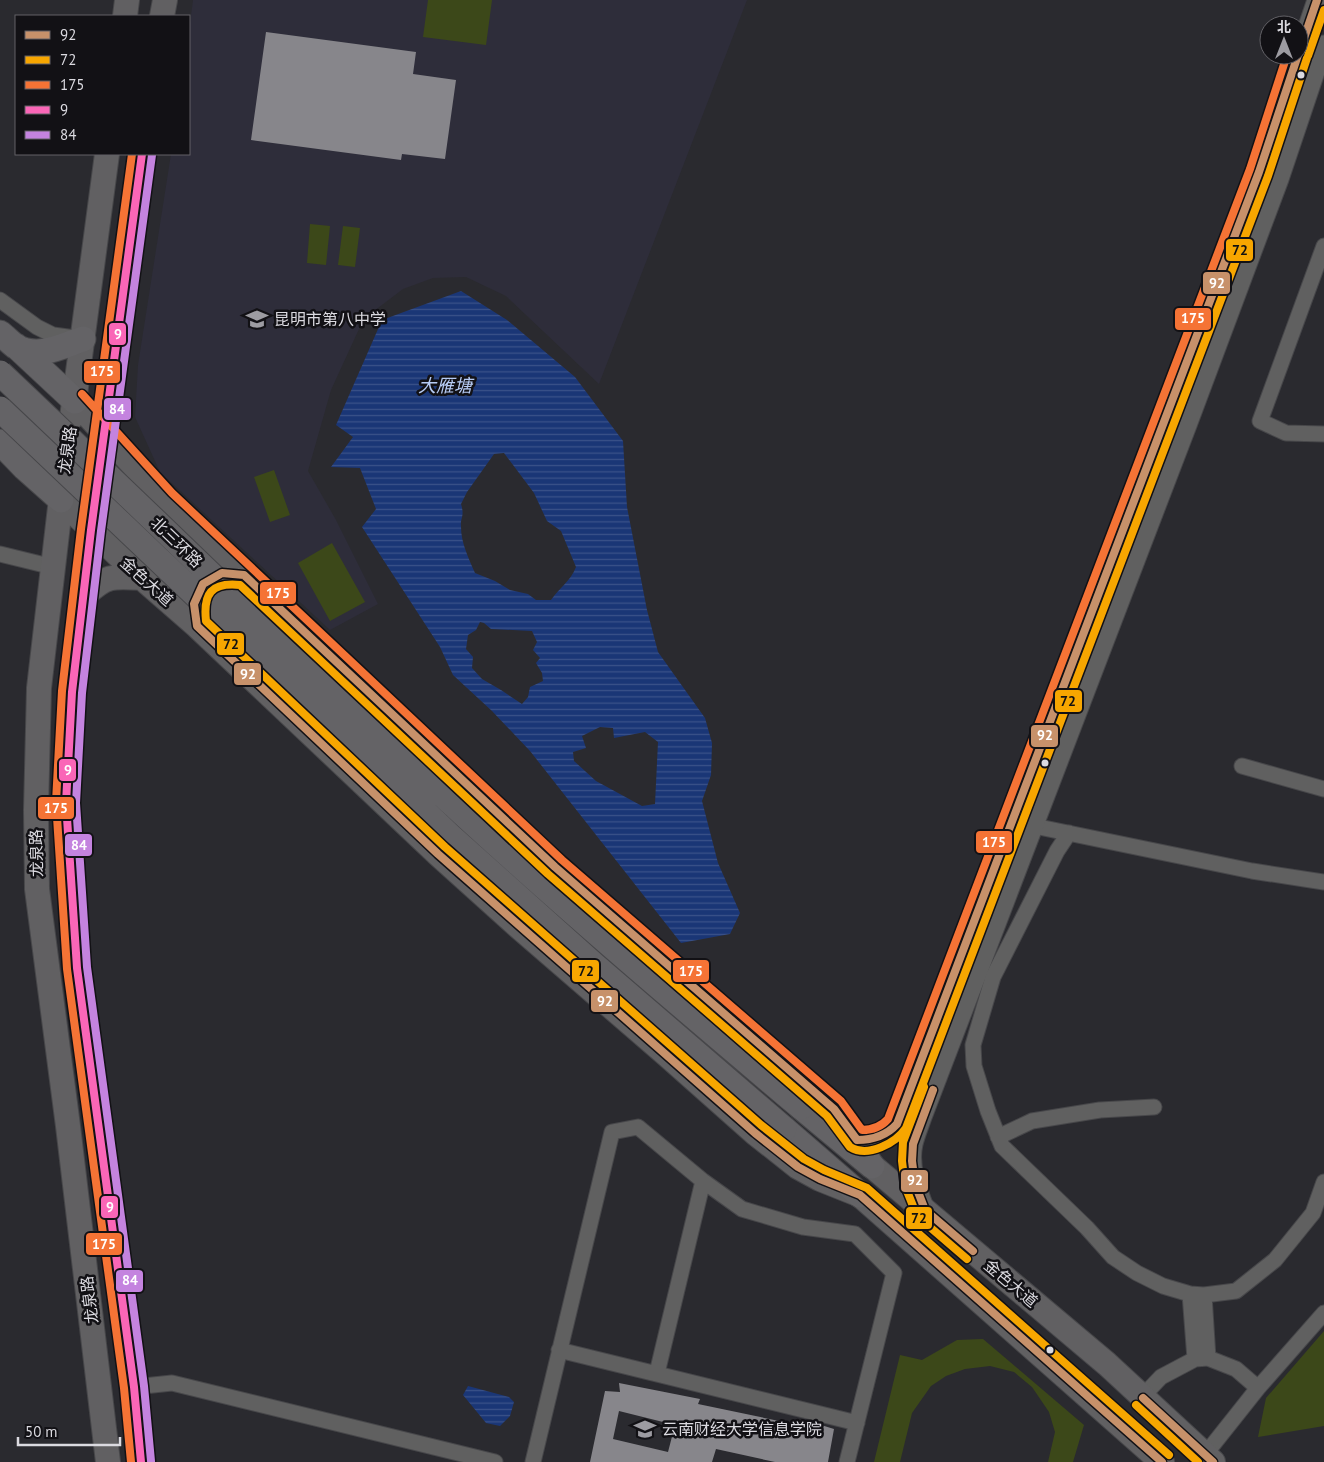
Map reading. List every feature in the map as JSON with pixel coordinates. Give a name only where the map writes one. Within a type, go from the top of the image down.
[{"type":"highway","points":[[8,340],[30,351],[42,352],[83,339]]},
{"type":"highway","points":[[8,340],[75,401]]},
{"type":"highway","name":"北三环路","points":[[0,374],[426,779],[517,862],[649,978],[872,1166]]},
{"type":"highway","name":"北三环路","points":[[0,409],[451,837],[594,965],[860,1195]]},
{"type":"highway","points":[[0,442],[61,500]]},
{"type":"main road","points":[[125,15],[128,0]]},
{"type":"main road","points":[[162,15],[165,0]]},
{"type":"main road","name":"龙泉路","points":[[108,155],[75,401],[64,464],[40,688],[36,810],[37,889],[68,1126],[108,1462]]},
{"type":"main road","name":"龙泉路","points":[[141,1462],[134,1387],[76,968],[66,803],[72,692],[91,530],[142,155]]},
{"type":"main road","name":"金色大道","points":[[75,401],[165,500],[556,867],[834,1110],[857,1140],[872,1166],[1107,1364],[1206,1460]]},
{"type":"main road","name":"金色大道","points":[[61,500],[438,854],[518,926],[668,1054],[755,1133],[798,1167],[820,1179],[860,1195],[1162,1462]]},
{"type":"main road","points":[[197,626],[194,604],[203,584],[222,573],[244,575]]},
{"type":"main road","points":[[84,595],[99,581],[118,576],[142,578]]},
{"type":"street","points":[[1309,24],[1317,0]]},
{"type":"street","points":[[925,1210],[916,1184],[912,1161],[913,1144],[1273,197],[1324,46]]},
{"type":"street","points":[[829,1131],[857,1140],[877,1139],[892,1130],[897,1124],[1259,172],[1295,65]]},
{"type":"street","points":[[1324,246],[1260,421],[1286,433],[1324,434]]},
{"type":"street","points":[[0,300],[37,327],[53,335],[83,339]]},
{"type":"street","points":[[0,554],[53,567]]},
{"type":"street","points":[[1242,766],[1324,789]]},
{"type":"street","points":[[1034,826],[1252,871],[1324,882]]},
{"type":"street","points":[[1069,833],[1048,867],[993,977],[973,1045],[974,1066],[988,1111],[1002,1146],[1113,1257],[1137,1273],[1163,1286],[1197,1295],[1236,1291],[1275,1260],[1313,1213],[1324,1182]]},
{"type":"street","points":[[998,1137],[1032,1121],[1100,1110],[1154,1106]]},
{"type":"street","points":[[533,1462],[612,1132],[638,1127],[704,1181],[742,1209],[803,1227],[855,1234],[894,1273],[847,1462]]},
{"type":"street","points":[[657,1373],[704,1181]]},
{"type":"street","points":[[1197,1295],[1201,1359]]},
{"type":"street","points":[[1206,1460],[1258,1388],[1324,1313]]},
{"type":"street","points":[[559,1350],[857,1422]]},
{"type":"street","points":[[1142,1397],[1161,1377],[1201,1359],[1236,1369],[1258,1388]]},
{"type":"street","points":[[134,1387],[172,1383],[495,1462]]},
{"type":"shaded area","name":"昆明市第八中学","points":[[193,0],[747,0],[599,384],[506,296],[466,277],[433,278],[403,289],[378,308],[359,329],[331,390],[308,471],[336,520],[378,604],[330,630],[160,472],[135,417],[138,365],[171,155],[190,155],[190,23]]},
{"type":"green space","points":[[428,0],[492,0],[486,45],[423,37]]},
{"type":"green space","points":[[310,224],[330,226],[326,265],[307,263]]},
{"type":"green space","points":[[343,226],[360,228],[355,267],[338,265]]},
{"type":"green space","points":[[274,470],[290,515],[270,522],[254,477]]},
{"type":"green space","points":[[332,543],[365,602],[330,621],[298,563]]},
{"type":"green space","points":[[1324,1331],[1324,1426],[1258,1437],[1266,1398]]},
{"type":"green space","points":[[983,1339],[1084,1425],[1073,1462],[1048,1462],[1055,1432],[1049,1412],[1032,1387],[1014,1372],[990,1366],[965,1369],[946,1376],[931,1386],[912,1413],[900,1462],[874,1462],[900,1355],[922,1360],[957,1340]]},
{"type":"water","name":"大雁塘","points":[[461,291],[507,320],[575,377],[623,441],[627,507],[647,610],[658,652],[705,718],[712,743],[711,775],[702,801],[718,863],[740,913],[730,934],[681,943],[530,751],[492,711],[453,675],[440,647],[362,527],[376,509],[360,468],[331,467],[353,437],[336,425],[382,320]],"holes":[[[504,453],[534,493],[547,521],[561,531],[576,567],[571,577],[551,600],[536,600],[528,594],[510,590],[495,581],[475,573],[464,545],[461,533],[463,512],[461,504],[467,492],[494,454]],[[480,622],[491,629],[532,631],[537,642],[533,650],[540,658],[536,663],[542,673],[543,681],[530,687],[528,697],[522,704],[482,679],[472,668],[473,657],[466,649],[468,635],[476,630]],[[600,727],[613,728],[614,738],[645,732],[658,742],[655,804],[642,806],[596,781],[574,761],[573,752],[586,748],[582,736]]]},
{"type":"water","points":[[468,1386],[509,1397],[514,1402],[510,1416],[500,1426],[486,1423],[463,1395]]},
{"type":"building","points":[[266,32],[416,52],[413,74],[456,80],[445,159],[402,154],[401,160],[251,140]]},
{"type":"building","points":[[619,1383],[700,1399],[698,1404],[808,1427],[808,1421],[834,1429],[828,1462],[775,1462],[716,1449],[712,1462],[590,1462],[605,1391],[620,1392]],"holes":[[[619,1411],[675,1425],[668,1452],[613,1439]]]},
{"type":"transit line","name":"92","points":[[1309,24],[1317,0]]},
{"type":"transit line","name":"72","points":[[1309,53],[1324,10]]},
{"type":"transit line","name":"175","points":[[82,394],[172,493],[562,860],[841,1101],[862,1130],[873,1129],[888,1119],[1250,169],[1284,65]]},
{"type":"transit line","name":"92","points":[[1162,1462],[860,1195],[820,1179],[798,1167],[755,1133],[438,854],[197,626],[194,604],[203,584],[222,573],[244,575],[555,867],[834,1109],[857,1140],[874,1138],[884,1134],[897,1124],[1259,172],[1295,65]]},
{"type":"transit line","name":"72","points":[[1169,1455],[867,1188],[824,1170],[804,1159],[761,1125],[445,847],[206,621],[205,612],[208,597],[216,588],[240,585],[548,874],[827,1116],[850,1147],[865,1151],[889,1144],[906,1128],[1268,176],[1305,65]]},
{"type":"transit line","name":"175","points":[[131,1462],[124,1388],[67,969],[56,802],[62,691],[81,529],[132,155]]},
{"type":"transit line","name":"9","points":[[141,1462],[134,1387],[77,968],[66,803],[72,692],[91,530],[142,155]]},
{"type":"transit line","name":"84","points":[[151,1461],[144,1386],[87,967],[76,803],[82,693],[101,531],[152,155]]},
{"type":"transit line","name":"72","points":[[924,1087],[903,1142],[902,1161],[905,1186],[917,1216],[967,1259]]},
{"type":"transit line","name":"92","points":[[933,1090],[913,1144],[912,1161],[915,1184],[925,1210],[973,1251]]},
{"type":"transit line","name":"92","points":[[1143,1398],[1213,1462]]},
{"type":"transit line","name":"72","points":[[1136,1405],[1198,1462]]},
{"type":"place","name":"昆明市第八中学","points":[[257,319]]},
{"type":"place","name":"云南财经大学信息学院","points":[[645,1429]]}]
